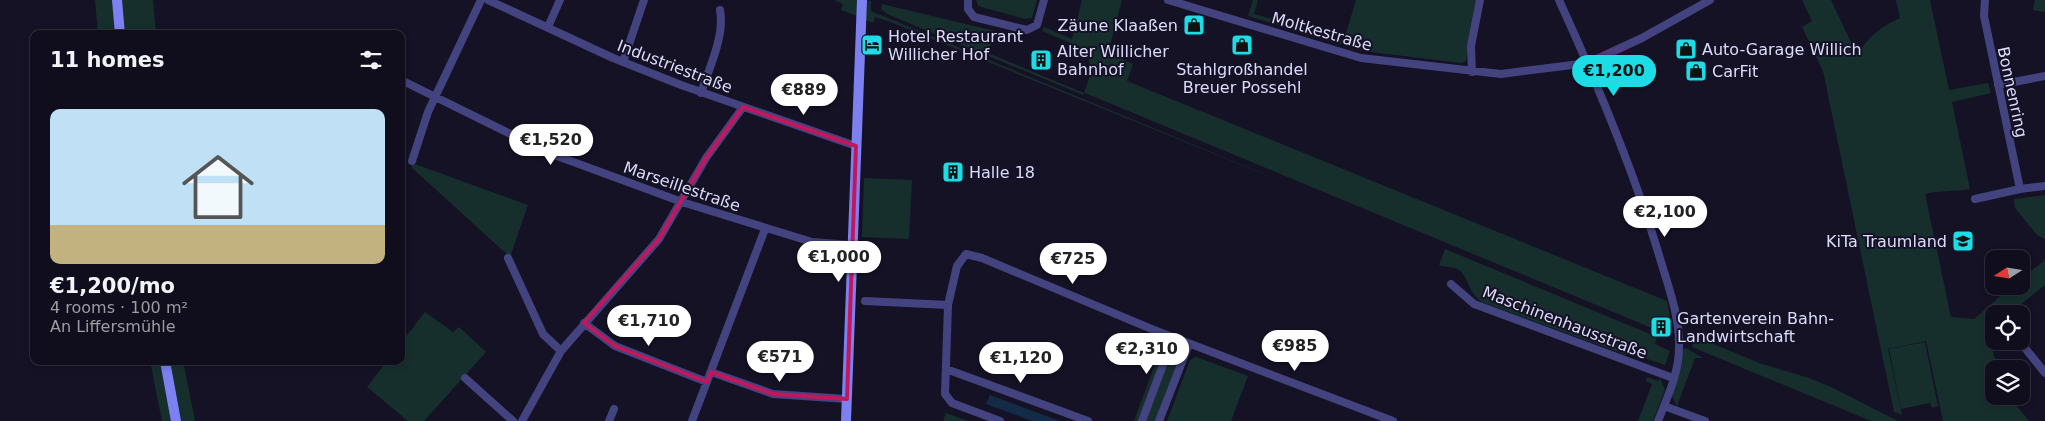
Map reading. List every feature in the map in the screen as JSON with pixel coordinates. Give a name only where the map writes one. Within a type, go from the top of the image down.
[{"type":"street","points":[[117,0],[120,30]]},
{"type":"street","points":[[412,161],[421,129],[481,0]]},
{"type":"street","name":"Industriestraße","points":[[488,0],[623,62],[700,93],[856,146]]},
{"type":"street","points":[[548,27],[560,0]]},
{"type":"street","points":[[623,62],[644,0]]},
{"type":"street","points":[[968,0],[969,11],[976,18],[1030,30],[1038,23],[1044,0]]},
{"type":"street","name":"Moltkestraße","points":[[1168,0],[1362,58],[1500,74],[1588,63],[1642,38],[1710,0]]},
{"type":"street","points":[[1472,72],[1471,46],[1480,0]]},
{"type":"street","points":[[1559,0],[1588,63],[1619,139],[1648,222],[1676,314],[1679,351],[1673,378],[1658,421]]},
{"type":"street","name":"Bonnenring","points":[[1985,0],[1984,16],[2020,189]]},
{"type":"street","points":[[846,421],[862,4]]},
{"type":"street","points":[[700,93],[717,42],[722,18],[720,10]]},
{"type":"street","points":[[1998,85],[2045,76]]},
{"type":"street","name":"Marseillestraße","points":[[405,82],[549,153],[682,202],[812,242],[852,245]]},
{"type":"street","points":[[522,421],[560,352],[659,239],[706,158],[743,107]]},
{"type":"street","points":[[1974,199],[2020,189],[2045,186]]},
{"type":"street","points":[[692,421],[765,229]]},
{"type":"street","points":[[1000,421],[947,399],[948,305],[956,266],[966,254],[982,258],[1173,338],[1393,421]]},
{"type":"street","points":[[508,258],[543,334],[560,352]]},
{"type":"street","name":"Maschinenhausstraße","points":[[1451,284],[1474,304],[1673,378]]},
{"type":"street","points":[[865,301],[948,305]]},
{"type":"street","points":[[584,323],[616,346],[707,382]]},
{"type":"street","points":[[1142,421],[1173,338]]},
{"type":"street","points":[[1159,421],[1189,344]]},
{"type":"street","points":[[2027,350],[2045,373]]},
{"type":"street","points":[[166,365],[176,421]]},
{"type":"street","points":[[946,369],[1088,421]]},
{"type":"street","points":[[711,372],[773,394],[847,399]]},
{"type":"street","points":[[465,378],[513,421]]},
{"type":"street","points":[[1664,406],[1704,421]]},
{"type":"street","points":[[609,421],[614,409]]},
{"type":"highlighted area","points":[[743,107],[856,146],[847,399],[773,394],[711,372],[707,382],[615,346],[584,323],[659,239],[706,158]]},
{"type":"green space","points":[[95,0],[112,0],[116,30],[98,30]]},
{"type":"green space","points":[[121,0],[153,0],[156,30],[125,30]]},
{"type":"green space","points":[[834,0],[857,0],[857,16],[841,10],[843,4]]},
{"type":"green space","points":[[866,0],[871,1],[871,11],[1288,184],[888,21],[875,17],[873,23],[865,20]]},
{"type":"green space","points":[[976,0],[1037,0],[1032,18],[1025,19],[978,6]]},
{"type":"green space","points":[[1082,0],[1122,0],[1108,53],[1133,64],[1127,81],[1667,301],[1671,336],[1085,93],[1083,95],[887,14],[881,9],[882,4],[995,31],[988,53],[1084,93],[1091,73],[1088,55],[1075,45],[1042,31],[1044,27],[1072,39]]},
{"type":"green space","points":[[1253,0],[1258,0],[1254,14],[1297,26],[1295,30],[1248,16]]},
{"type":"green space","points":[[1356,0],[1477,0],[1466,61],[1461,63],[1371,52],[1305,34],[1304,29],[1344,40]]},
{"type":"green space","points":[[1802,0],[1831,0],[1857,55],[1875,33],[1900,18],[1896,0],[1930,0],[1949,90],[1988,83],[1991,93],[1952,102],[1970,189],[1925,194],[1951,317],[1974,319],[1985,309],[1985,350],[1992,350],[1995,360],[1985,360],[1985,405],[2016,405],[2029,421],[1943,421],[1926,341],[1888,349],[1902,415],[1894,412],[1823,71],[1802,27],[1812,21]]},
{"type":"green space","points":[[2035,0],[2045,0],[2045,12],[2033,10]]},
{"type":"green space","points":[[412,163],[528,205],[510,257],[411,167]]},
{"type":"green space","points":[[864,178],[912,180],[909,239],[862,237]]},
{"type":"green space","points":[[2045,195],[2045,239],[2037,235],[2015,208],[2014,199]]},
{"type":"green space","points":[[1445,249],[1657,337],[1655,344],[1670,351],[1665,365],[1630,353],[1626,355],[1482,302],[1473,293],[1459,270],[1439,265]]},
{"type":"green space","points":[[2045,260],[2045,285],[2020,305],[1990,305],[2002,295],[2030,295],[2030,272]]},
{"type":"green space","points":[[425,312],[453,332],[459,327],[486,352],[424,421],[408,421],[367,387],[384,365],[405,365],[405,338]]},
{"type":"green space","points":[[1685,332],[1759,363],[1809,378],[1831,387],[1898,421],[1871,421],[1692,347],[1694,339],[1686,336]]},
{"type":"green space","points":[[1159,342],[1165,346],[1165,352],[1140,421],[1134,421],[1161,348]]},
{"type":"green space","points":[[1925,342],[1938,406],[1932,408],[1930,403],[1901,409],[1889,349]]},
{"type":"green space","points":[[1178,348],[1182,354],[1156,421],[1145,421],[1172,350]]},
{"type":"green space","points":[[1686,348],[1703,358],[1695,358],[1677,406],[1672,396],[1683,349]]},
{"type":"green space","points":[[1196,357],[1248,376],[1231,421],[1167,421],[1190,360]]},
{"type":"green space","points":[[151,365],[162,365],[172,421],[162,421]]},
{"type":"green space","points":[[171,365],[184,365],[195,421],[181,421]]},
{"type":"green space","points":[[1647,377],[1658,381],[1660,378],[1665,390],[1653,421],[1638,421],[1652,384],[1646,381]]},
{"type":"green space","points":[[946,413],[968,421],[943,421]]},
{"type":"water","points":[[990,395],[1060,421],[1032,421],[986,404]]},
{"type":"place","name":"Zäune Klaaßen","points":[[1194,25]]},
{"type":"place","name":"Hotel Restaurant Willicher Hof","points":[[872,45]]},
{"type":"place","name":"Stahlgroßhandel Breuer Possehl","points":[[1242,45]]},
{"type":"place","name":"Auto-Garage Willich","points":[[1686,49]]},
{"type":"place","name":"Alter Willicher Bahnhof","points":[[1041,60]]},
{"type":"place","name":"CarFit","points":[[1696,71]]},
{"type":"place","name":"Halle 18","points":[[953,172]]},
{"type":"place","name":"KiTa Traumland","points":[[1963,241]]},
{"type":"place","name":"Gartenverein Bahn- Landwirtschaft","points":[[1661,327]]}]
